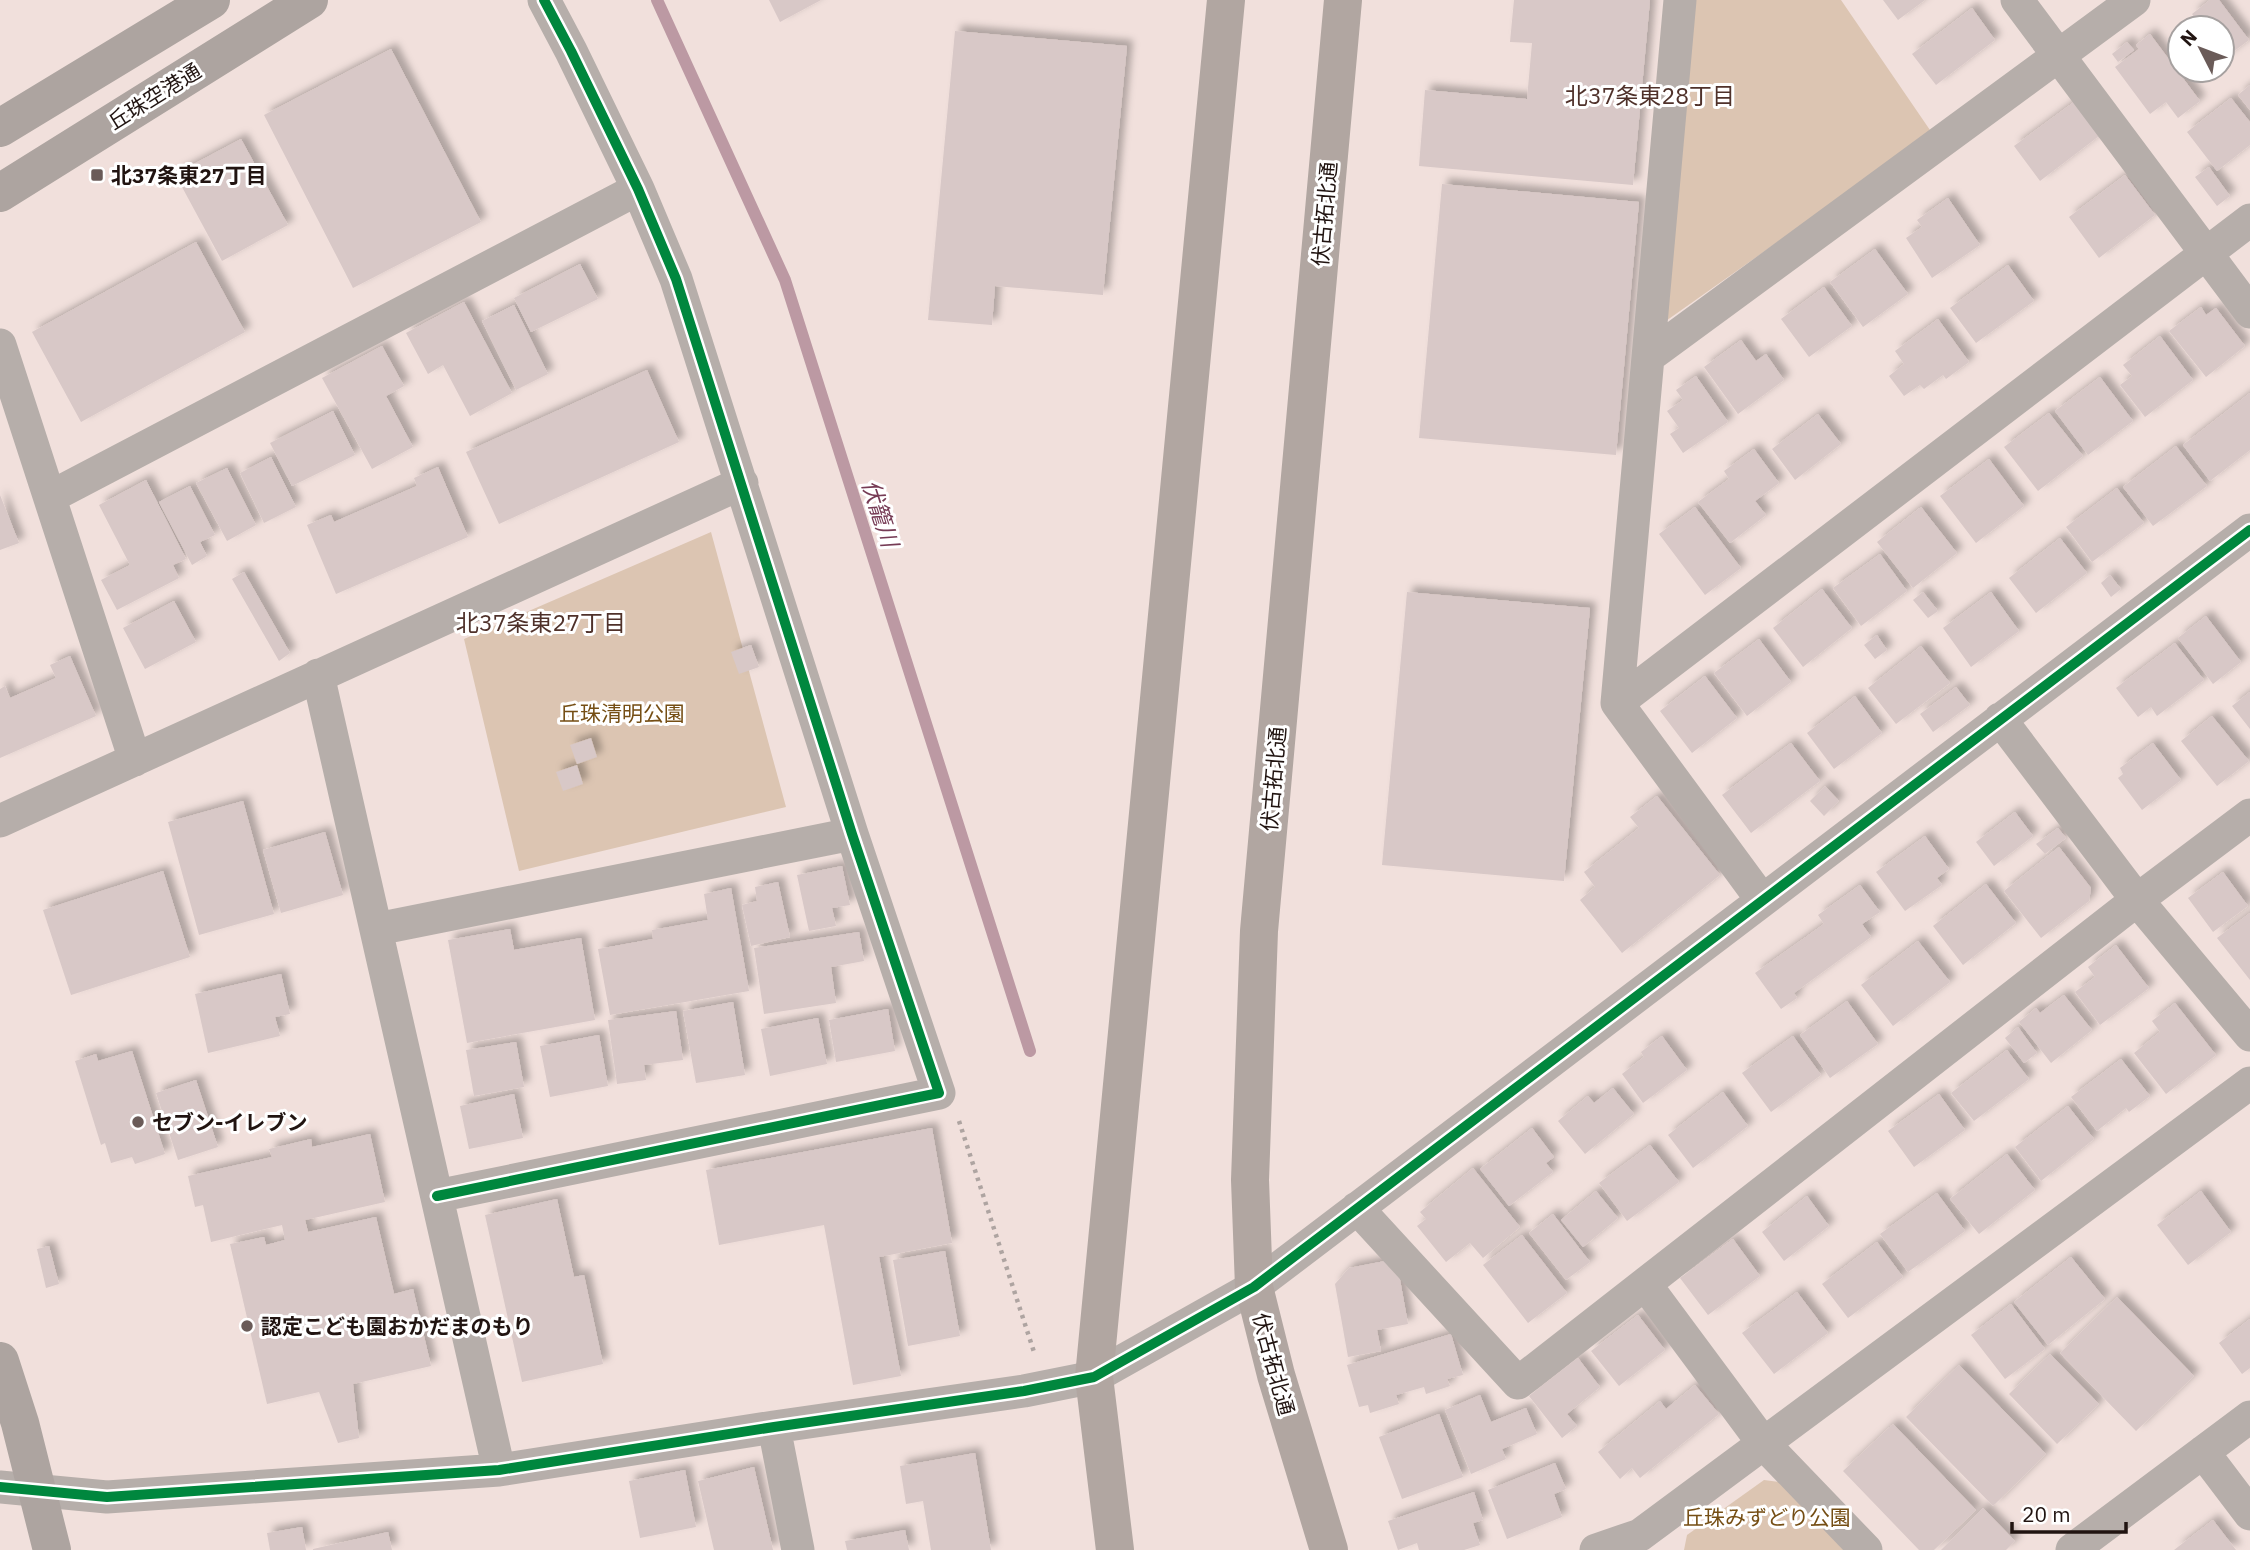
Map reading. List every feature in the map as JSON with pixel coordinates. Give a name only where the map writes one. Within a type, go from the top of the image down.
[{"type":"main road","points":[[0,128],[211,0]]},
{"type":"main road","name":"丘珠空港通","points":[[0,192],[309,0]]},
{"type":"main road","points":[[1115,1550],[1094,1377],[1226,0]]},
{"type":"main road","name":"伏古拓北通","points":[[1329,1550],[1276,1375],[1254,1287],[1250,1180],[1259,931],[1343,0]]},
{"type":"main road","points":[[0,1362],[20,1423],[18,1488],[52,1550]]},
{"type":"street","points":[[437,1196],[939,1093],[852,834],[676,279],[638,189],[544,0]]},
{"type":"street","points":[[1680,0],[1617,703],[1762,900]]},
{"type":"street","points":[[2017,0],[2250,312]]},
{"type":"street","points":[[1648,357],[2134,0]]},
{"type":"street","points":[[50,497],[638,189]]},
{"type":"street","points":[[1617,703],[2250,220]]},
{"type":"street","points":[[0,345],[135,760]]},
{"type":"street","points":[[0,821],[742,483]]},
{"type":"street","points":[[18,1488],[107,1497],[499,1470],[1024,1391],[1094,1377],[1254,1287],[2250,530]]},
{"type":"street","points":[[318,676],[499,1470]]},
{"type":"street","points":[[2000,719],[2137,900],[2250,1035]]},
{"type":"street","points":[[1357,1208],[1518,1383],[2137,900],[2250,815]]},
{"type":"street","points":[[377,929],[852,834]]},
{"type":"street","points":[[1596,1550],[1643,1543],[1763,1443],[2250,1083]]},
{"type":"street","points":[[1645,1284],[1763,1443],[1866,1550]]},
{"type":"street","points":[[2072,1550],[2250,1417]]},
{"type":"street","points":[[774,1427],[798,1550]]},
{"type":"street","points":[[2203,1452],[2250,1514]]},
{"type":"path","points":[[957,1114],[1035,1356]]},
{"type":"green space","points":[[1694,0],[1841,0],[1932,133],[1663,323]]},
{"type":"green space","name":"丘珠清明公園","points":[[711,532],[786,807],[519,871],[464,639]]},
{"type":"green space","name":"丘珠みずどり公園","points":[[1764,1480],[1779,1482],[1845,1550],[1684,1550],[1687,1535]]},
{"type":"building","points":[[769,0],[821,0],[780,22]]},
{"type":"building","points":[[1514,0],[1650,0],[1633,185],[1419,166],[1425,90],[1527,99],[1532,43],[1510,42]]},
{"type":"building","points":[[1883,0],[1925,0],[1898,20]]},
{"type":"building","points":[[2210,0],[2219,0],[2230,14],[2192,14]]},
{"type":"building","points":[[1972,8],[1995,40],[1936,85],[1912,54]]},
{"type":"building","points":[[2236,23],[2249,40],[2236,50]]},
{"type":"building","points":[[955,31],[1127,46],[1103,295],[995,286],[992,325],[928,320]]},
{"type":"building","points":[[2150,34],[2166,55],[2166,84],[2187,84],[2200,101],[2178,118],[2166,102],[2150,114],[2115,67],[2139,49],[2136,45]]},
{"type":"building","points":[[2127,42],[2134,50],[2118,62],[2112,54]]},
{"type":"building","points":[[391,49],[481,222],[353,288],[264,115]]},
{"type":"building","points":[[2250,85],[2250,110],[2238,95]]},
{"type":"building","points":[[2231,98],[2250,122],[2250,145],[2217,171],[2187,132]]},
{"type":"building","points":[[2074,102],[2099,136],[2040,181],[2014,146]]},
{"type":"building","points":[[241,139],[288,225],[222,261],[175,174]]},
{"type":"building","points":[[2209,167],[2230,196],[2217,206],[2195,177]]},
{"type":"building","points":[[2125,175],[2155,215],[2099,258],[2069,217]]},
{"type":"building","points":[[1442,184],[1639,202],[1616,455],[1419,438]]},
{"type":"building","points":[[1948,198],[1980,245],[1932,278],[1906,238],[1922,227],[1917,220]]},
{"type":"building","points":[[196,242],[245,332],[81,422],[32,332]]},
{"type":"building","points":[[1875,249],[1908,294],[1863,327],[1830,282]]},
{"type":"building","points":[[580,264],[598,299],[531,332],[514,298]]},
{"type":"building","points":[[2008,265],[2034,301],[1976,343],[1950,308]]},
{"type":"building","points":[[1824,287],[1852,326],[1809,357],[1781,319]]},
{"type":"building","points":[[464,302],[512,393],[470,416],[443,365],[428,374],[406,333]]},
{"type":"building","points":[[514,305],[548,374],[516,390],[482,321]]},
{"type":"building","points":[[2201,307],[2206,315],[2216,308],[2245,346],[2206,377],[2169,331]]},
{"type":"building","points":[[1938,319],[1969,362],[1946,379],[1943,375],[1924,389],[1920,385],[1904,396],[1889,376],[1904,364],[1895,351]]},
{"type":"building","points":[[2160,336],[2193,380],[2145,417],[2120,385],[2132,376],[2123,365]]},
{"type":"building","points":[[1741,340],[1756,361],[1766,354],[1784,380],[1738,414],[1704,367]]},
{"type":"building","points":[[382,346],[404,386],[386,396],[413,447],[372,469],[322,378]]},
{"type":"building","points":[[647,370],[679,442],[499,524],[466,452]]},
{"type":"building","points":[[1696,376],[1728,422],[1683,453],[1670,434],[1679,428],[1667,411],[1683,400],[1676,390]]},
{"type":"building","points":[[2100,377],[2133,421],[2088,455],[2055,411]]},
{"type":"building","points":[[2250,393],[2250,450],[2210,481],[2183,445]]},
{"type":"building","points":[[333,411],[355,455],[292,486],[270,443]]},
{"type":"building","points":[[2049,413],[2083,456],[2038,491],[2004,447]]},
{"type":"building","points":[[1818,414],[1841,444],[1795,480],[1772,449]]},
{"type":"building","points":[[2176,446],[2207,486],[2153,526],[2123,487]]},
{"type":"building","points":[[1754,449],[1779,483],[1755,501],[1766,515],[1730,543],[1698,502],[1729,479],[1724,471]]},
{"type":"building","points":[[271,457],[296,507],[264,523],[240,473]]},
{"type":"building","points":[[1989,459],[2024,506],[1976,543],[1940,496]]},
{"type":"building","points":[[438,467],[468,537],[336,594],[307,525],[331,515],[334,522],[417,486],[414,478]]},
{"type":"building","points":[[227,468],[256,525],[227,541],[196,483]]},
{"type":"building","points":[[146,480],[186,559],[173,565],[179,578],[117,610],[101,580],[130,565],[99,505]]},
{"type":"building","points":[[190,486],[215,535],[200,542],[207,556],[192,565],[159,502]]},
{"type":"building","points":[[2117,488],[2144,523],[2092,562],[2066,527]]},
{"type":"building","points":[[0,495],[19,543],[0,550]]},
{"type":"building","points":[[1695,507],[1741,568],[1705,595],[1659,534]]},
{"type":"building","points":[[1921,507],[1957,553],[1913,588],[1877,542]]},
{"type":"building","points":[[2060,538],[2087,573],[2036,613],[2009,578]]},
{"type":"building","points":[[1880,554],[1907,591],[1861,626],[1833,588]]},
{"type":"building","points":[[244,572],[290,653],[279,661],[232,579]]},
{"type":"building","points":[[2110,575],[2121,589],[2111,597],[2101,583]]},
{"type":"building","points":[[1822,589],[1852,628],[1803,667],[1773,628]]},
{"type":"building","points":[[1407,592],[1590,608],[1564,881],[1382,865]]},
{"type":"building","points":[[1923,592],[1938,611],[1928,618],[1913,600]]},
{"type":"building","points":[[1991,592],[2019,631],[1971,667],[1943,628]]},
{"type":"building","points":[[174,601],[196,642],[145,669],[123,628]]},
{"type":"building","points":[[2206,616],[2241,662],[2213,684],[2178,638]]},
{"type":"building","points":[[1877,635],[1887,650],[1875,659],[1864,645]]},
{"type":"building","points":[[1759,639],[1791,682],[1747,716],[1714,673]]},
{"type":"building","points":[[2175,643],[2204,680],[2157,716],[2151,707],[2138,717],[2116,688]]},
{"type":"building","points":[[751,645],[759,667],[739,674],[731,652]]},
{"type":"building","points":[[1921,646],[1950,683],[1896,724],[1868,688]]},
{"type":"building","points":[[70,656],[96,716],[0,758],[0,689],[5,686],[10,698],[56,678],[50,665]]},
{"type":"building","points":[[1705,676],[1737,718],[1692,753],[1660,711]]},
{"type":"building","points":[[1956,687],[1970,705],[1933,732],[1920,714]]},
{"type":"building","points":[[2250,692],[2250,729],[2232,706]]},
{"type":"building","points":[[1855,696],[1882,733],[1834,769],[1807,733]]},
{"type":"building","points":[[2212,716],[2249,761],[2217,786],[2181,741]]},
{"type":"building","points":[[591,738],[597,757],[577,764],[570,745]]},
{"type":"building","points":[[1791,743],[1820,781],[1751,833],[1722,795]]},
{"type":"building","points":[[2153,743],[2181,780],[2142,810],[2118,778],[2123,774],[2120,768]]},
{"type":"building","points":[[577,765],[583,784],[563,791],[556,772]]},
{"type":"building","points":[[1825,786],[1839,801],[1824,816],[1810,801]]},
{"type":"building","points":[[1657,796],[1720,875],[1622,953],[1580,900],[1595,887],[1584,872],[1639,828],[1630,817]]},
{"type":"building","points":[[243,801],[274,914],[199,935],[168,822]]},
{"type":"building","points":[[2015,812],[2033,836],[1994,866],[1976,842]]},
{"type":"building","points":[[2058,828],[2066,838],[2045,854],[2036,844]]},
{"type":"building","points":[[325,832],[343,895],[281,913],[263,850]]},
{"type":"building","points":[[1925,836],[1949,869],[1937,878],[1942,885],[1905,911],[1876,872]]},
{"type":"building","points":[[2059,847],[2091,888],[2089,901],[2041,938],[2004,891]]},
{"type":"building","points":[[842,866],[850,905],[832,908],[836,926],[809,931],[797,875]]},
{"type":"building","points":[[163,871],[190,957],[71,995],[43,910]]},
{"type":"building","points":[[2223,872],[2248,906],[2213,932],[2188,898]]},
{"type":"building","points":[[778,882],[790,937],[751,946],[742,905],[757,901],[755,887]]},
{"type":"building","points":[[1986,884],[2016,923],[1963,965],[1933,926]]},
{"type":"building","points":[[1860,885],[1880,912],[1862,924],[1871,937],[1794,993],[1797,998],[1781,1009],[1755,973],[1824,924],[1818,915]]},
{"type":"building","points":[[731,888],[749,991],[610,1015],[598,949],[653,939],[652,930],[708,920],[704,894]]},
{"type":"building","points":[[2250,913],[2250,980],[2217,938]]},
{"type":"building","points":[[510,929],[514,950],[581,938],[595,1020],[467,1043],[448,940]]},
{"type":"building","points":[[859,932],[864,961],[831,967],[836,1003],[764,1014],[754,948]]},
{"type":"building","points":[[1918,941],[1950,982],[1893,1026],[1861,985]]},
{"type":"building","points":[[2116,945],[2149,988],[2100,1025],[2075,992],[2095,977],[2088,967]]},
{"type":"building","points":[[281,974],[290,1014],[275,1017],[280,1036],[208,1053],[195,994]]},
{"type":"building","points":[[2064,995],[2092,1030],[2051,1063],[2019,1022],[2036,1008],[2040,1013]]},
{"type":"building","points":[[1847,1001],[1878,1044],[1830,1078],[1800,1035]]},
{"type":"building","points":[[733,1002],[745,1075],[696,1083],[683,1011]]},
{"type":"building","points":[[2175,1003],[2216,1055],[2166,1094],[2134,1053],[2160,1032],[2152,1021]]},
{"type":"building","points":[[888,1009],[895,1051],[836,1062],[829,1020]]},
{"type":"building","points":[[676,1011],[683,1060],[644,1065],[646,1080],[617,1084],[608,1020]]},
{"type":"building","points":[[818,1018],[827,1064],[770,1076],[761,1029]]},
{"type":"building","points":[[2018,1027],[2037,1053],[2024,1063],[2005,1038]]},
{"type":"building","points":[[599,1035],[608,1086],[550,1097],[540,1046]]},
{"type":"building","points":[[1662,1036],[1687,1070],[1643,1103],[1622,1074],[1644,1057],[1641,1052]]},
{"type":"building","points":[[1793,1036],[1821,1075],[1771,1112],[1742,1073]]},
{"type":"building","points":[[516,1042],[524,1087],[474,1096],[466,1050]]},
{"type":"building","points":[[2007,1050],[2029,1079],[1974,1121],[1951,1093]]},
{"type":"building","points":[[132,1051],[165,1154],[135,1164],[132,1157],[111,1163],[105,1143],[101,1145],[75,1061],[96,1054],[98,1061]]},
{"type":"building","points":[[2121,1059],[2150,1096],[2129,1112],[2126,1108],[2097,1131],[2071,1097]]},
{"type":"building","points":[[196,1080],[218,1147],[178,1160],[156,1093]]},
{"type":"building","points":[[1613,1088],[1634,1114],[1585,1154],[1558,1121],[1588,1096],[1594,1103]]},
{"type":"building","points":[[1723,1092],[1748,1126],[1693,1168],[1668,1135]]},
{"type":"building","points":[[514,1094],[523,1138],[469,1149],[460,1106]]},
{"type":"building","points":[[1939,1094],[1965,1130],[1914,1167],[1888,1131]]},
{"type":"building","points":[[2068,1106],[2094,1139],[2041,1181],[2015,1147]]},
{"type":"building","points":[[932,1128],[952,1243],[879,1257],[901,1376],[853,1385],[824,1225],[719,1245],[706,1170]]},
{"type":"building","points":[[1532,1128],[1554,1157],[1546,1163],[1553,1172],[1509,1206],[1480,1169]]},
{"type":"building","points":[[370,1134],[385,1202],[305,1220],[308,1232],[376,1217],[394,1294],[413,1289],[431,1366],[353,1384],[359,1438],[338,1443],[319,1392],[267,1404],[230,1244],[264,1237],[266,1245],[285,1240],[282,1225],[211,1242],[203,1205],[195,1207],[188,1176],[272,1157],[269,1149],[311,1139],[312,1147]]},
{"type":"building","points":[[1650,1145],[1679,1182],[1627,1221],[1599,1183]]},
{"type":"building","points":[[2007,1154],[2035,1190],[1979,1234],[1950,1199]]},
{"type":"building","points":[[1473,1168],[1520,1227],[1483,1258],[1470,1243],[1446,1262],[1417,1226],[1426,1219],[1420,1212]]},
{"type":"building","points":[[1596,1191],[1618,1218],[1583,1247],[1561,1220]]},
{"type":"building","points":[[2201,1191],[2231,1232],[2188,1265],[2157,1225]]},
{"type":"building","points":[[1937,1193],[1965,1231],[1908,1272],[1880,1234]]},
{"type":"building","points":[[1807,1196],[1829,1226],[1784,1261],[1762,1232]]},
{"type":"building","points":[[557,1199],[574,1277],[584,1275],[603,1364],[522,1382],[485,1215]]},
{"type":"building","points":[[1553,1214],[1590,1262],[1566,1280],[1529,1233]]},
{"type":"building","points":[[1522,1235],[1567,1293],[1528,1323],[1483,1265]]},
{"type":"building","points":[[1733,1239],[1760,1276],[1708,1315],[1680,1278]]},
{"type":"building","points":[[1877,1242],[1903,1277],[1848,1318],[1822,1284]]},
{"type":"building","points":[[49,1246],[59,1284],[46,1288],[37,1249]]},
{"type":"building","points":[[945,1251],[960,1336],[908,1346],[893,1260]]},
{"type":"building","points":[[2071,1257],[2105,1299],[2048,1345],[2014,1302]]},
{"type":"building","points":[[1385,1261],[1399,1274],[1408,1324],[1377,1330],[1381,1351],[1348,1357],[1335,1284],[1349,1268]]},
{"type":"building","points":[[1797,1292],[1828,1333],[1774,1374],[1742,1333]]},
{"type":"building","points":[[2117,1297],[2194,1376],[2136,1431],[2060,1353]]},
{"type":"building","points":[[2011,1304],[2045,1349],[2005,1379],[1971,1335]]},
{"type":"building","points":[[1638,1315],[1665,1350],[1619,1386],[1591,1351]]},
{"type":"building","points":[[2250,1319],[2250,1368],[2242,1374],[2219,1343]]},
{"type":"building","points":[[1451,1334],[1463,1375],[1447,1379],[1450,1386],[1426,1394],[1424,1387],[1396,1395],[1399,1404],[1370,1413],[1368,1405],[1359,1407],[1347,1365]]},
{"type":"building","points":[[2050,1354],[2099,1404],[2057,1444],[2009,1394]]},
{"type":"building","points":[[1578,1358],[1600,1387],[1567,1414],[1577,1426],[1562,1438],[1529,1396]]},
{"type":"building","points":[[1959,1365],[2046,1454],[1993,1506],[1906,1417]]},
{"type":"building","points":[[1695,1385],[1719,1414],[1640,1478],[1632,1468],[1620,1479],[1598,1452],[1660,1401],[1666,1409]]},
{"type":"building","points":[[1480,1395],[1491,1422],[1526,1408],[1537,1434],[1502,1449],[1506,1459],[1471,1474],[1445,1410]]},
{"type":"building","points":[[1439,1414],[1463,1477],[1402,1499],[1379,1437]]},
{"type":"building","points":[[1893,1424],[1976,1510],[1934,1550],[1919,1550],[1843,1471]]},
{"type":"building","points":[[975,1453],[991,1550],[931,1550],[923,1501],[906,1504],[900,1466]]},
{"type":"building","points":[[1555,1463],[1566,1489],[1554,1494],[1562,1517],[1507,1539],[1488,1490]]},
{"type":"building","points":[[754,1467],[773,1550],[714,1550],[698,1481]]},
{"type":"building","points":[[685,1470],[696,1527],[640,1538],[629,1481]]},
{"type":"building","points":[[1474,1492],[1483,1520],[1473,1523],[1480,1545],[1464,1550],[1419,1550],[1417,1543],[1398,1550],[1388,1521]]},
{"type":"building","points":[[1983,1508],[2015,1541],[2006,1550],[1941,1550]]},
{"type":"building","points":[[2213,1520],[2236,1550],[2174,1550]]},
{"type":"building","points":[[302,1527],[306,1550],[270,1550],[267,1533]]},
{"type":"building","points":[[905,1530],[909,1550],[847,1550],[845,1541]]},
{"type":"building","points":[[388,1532],[392,1550],[313,1550],[313,1549]]},
{"type":"waterway","name":"伏籠川","points":[[657,0],[785,280],[1030,1051]]},
{"type":"cycle path","points":[[437,1196],[939,1093],[852,834],[676,279],[638,189],[544,0]]},
{"type":"cycle path","points":[[0,1487],[107,1497],[499,1470],[1024,1391],[1094,1377],[1254,1287],[2250,530]]},
{"type":"place","name":"北37条東27丁目","points":[[97,175]]},
{"type":"place","name":"セブン-イレブン","points":[[138,1122]]},
{"type":"place","name":"認定こども園おかだまのもり","points":[[247,1326]]},
{"type":"district","name":"北37条東28丁目","points":[[1650,95]]},
{"type":"district","name":"北37条東27丁目","points":[[541,622]]}]
